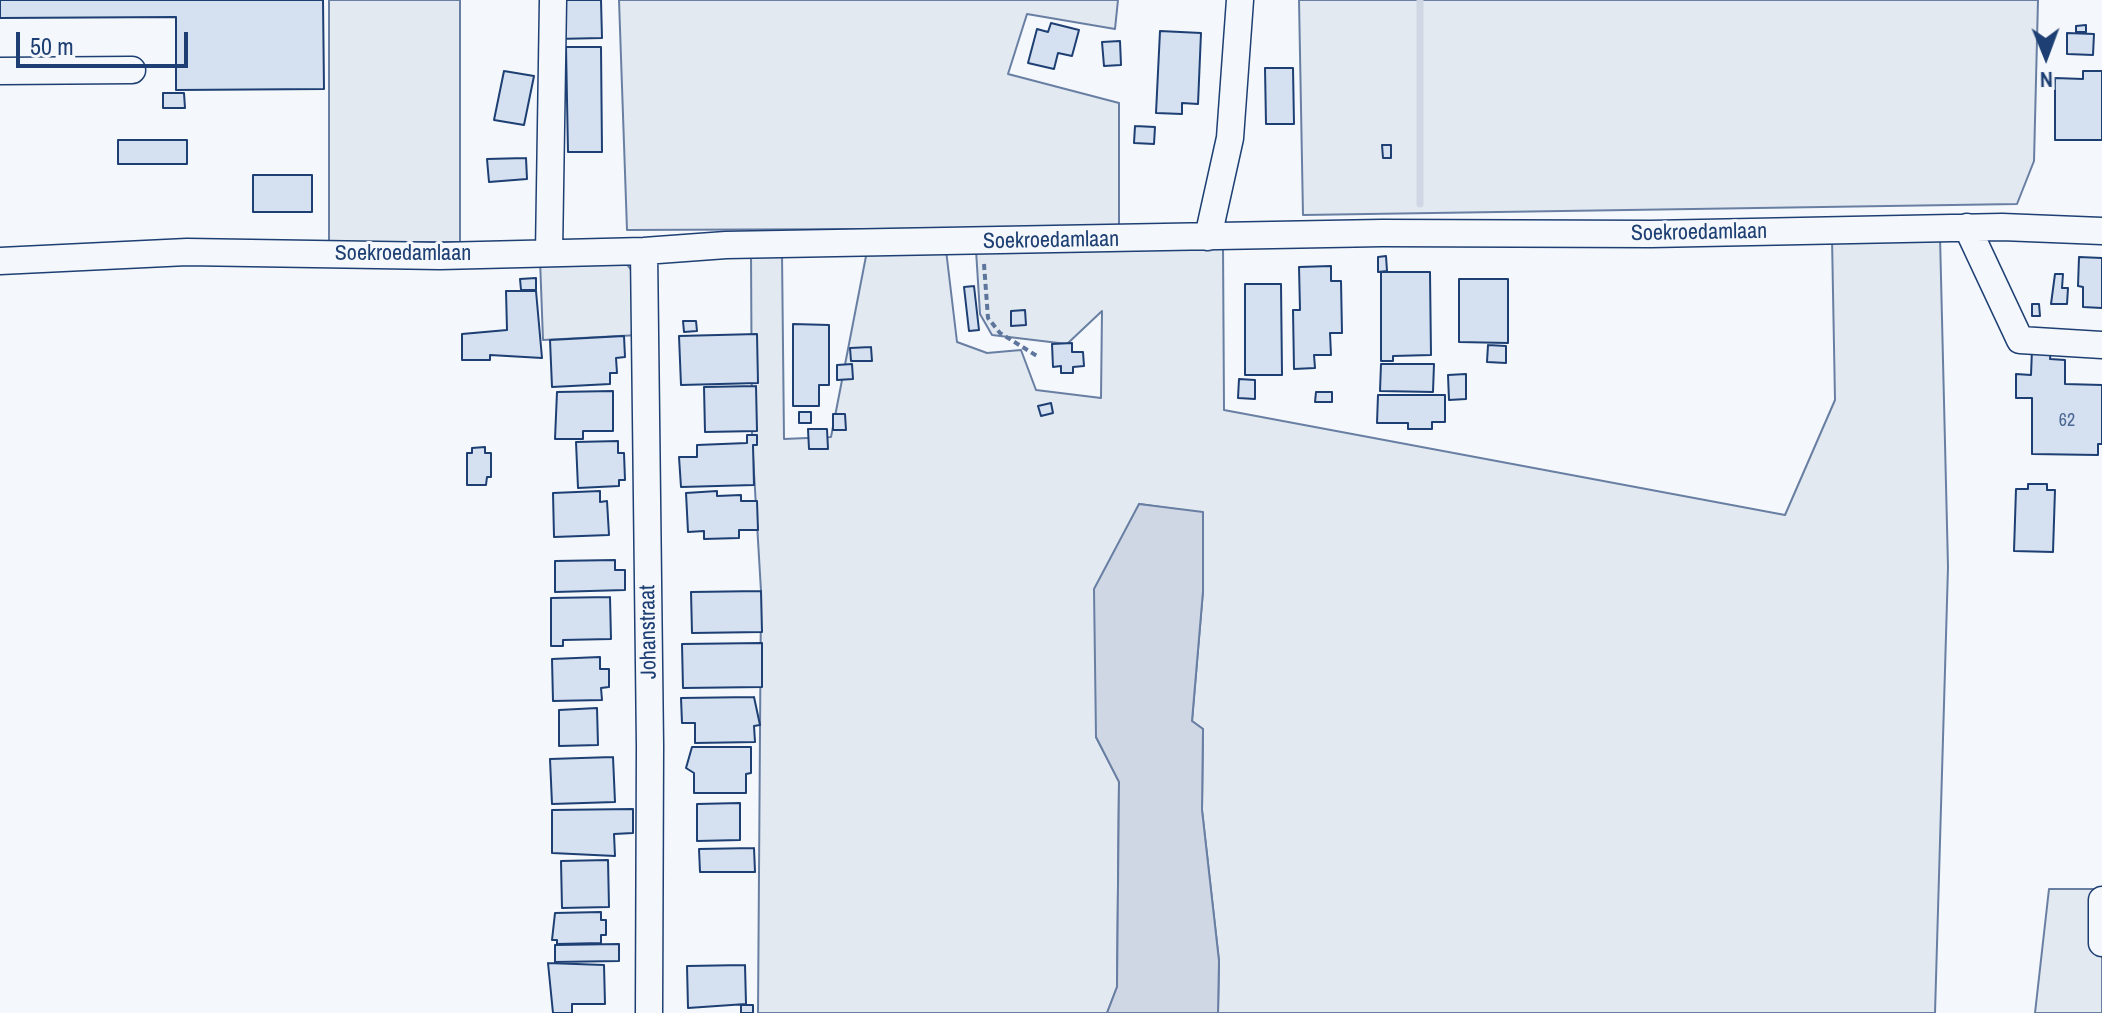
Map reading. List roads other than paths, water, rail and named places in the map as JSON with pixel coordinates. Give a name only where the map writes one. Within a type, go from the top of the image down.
[{"type":"street","points":[[549,253],[553,0]]},
{"type":"street","points":[[1208,237],[1230,138],[1240,0]]},
{"type":"street","points":[[0,71],[132,70]]},
{"type":"street","points":[[1967,227],[2020,340],[2102,345]]},
{"type":"street","name":"Soekroedamlaan","points":[[0,261],[187,252],[440,256],[644,251],[726,245],[1208,237],[1967,227],[2102,231]]},
{"type":"street","name":"Johanstraat","points":[[644,251],[650,746],[649,1013]]},
{"type":"street","points":[[2102,900],[2102,943]]},
{"type":"waterway","points":[[1420,0],[1420,204]]}]
